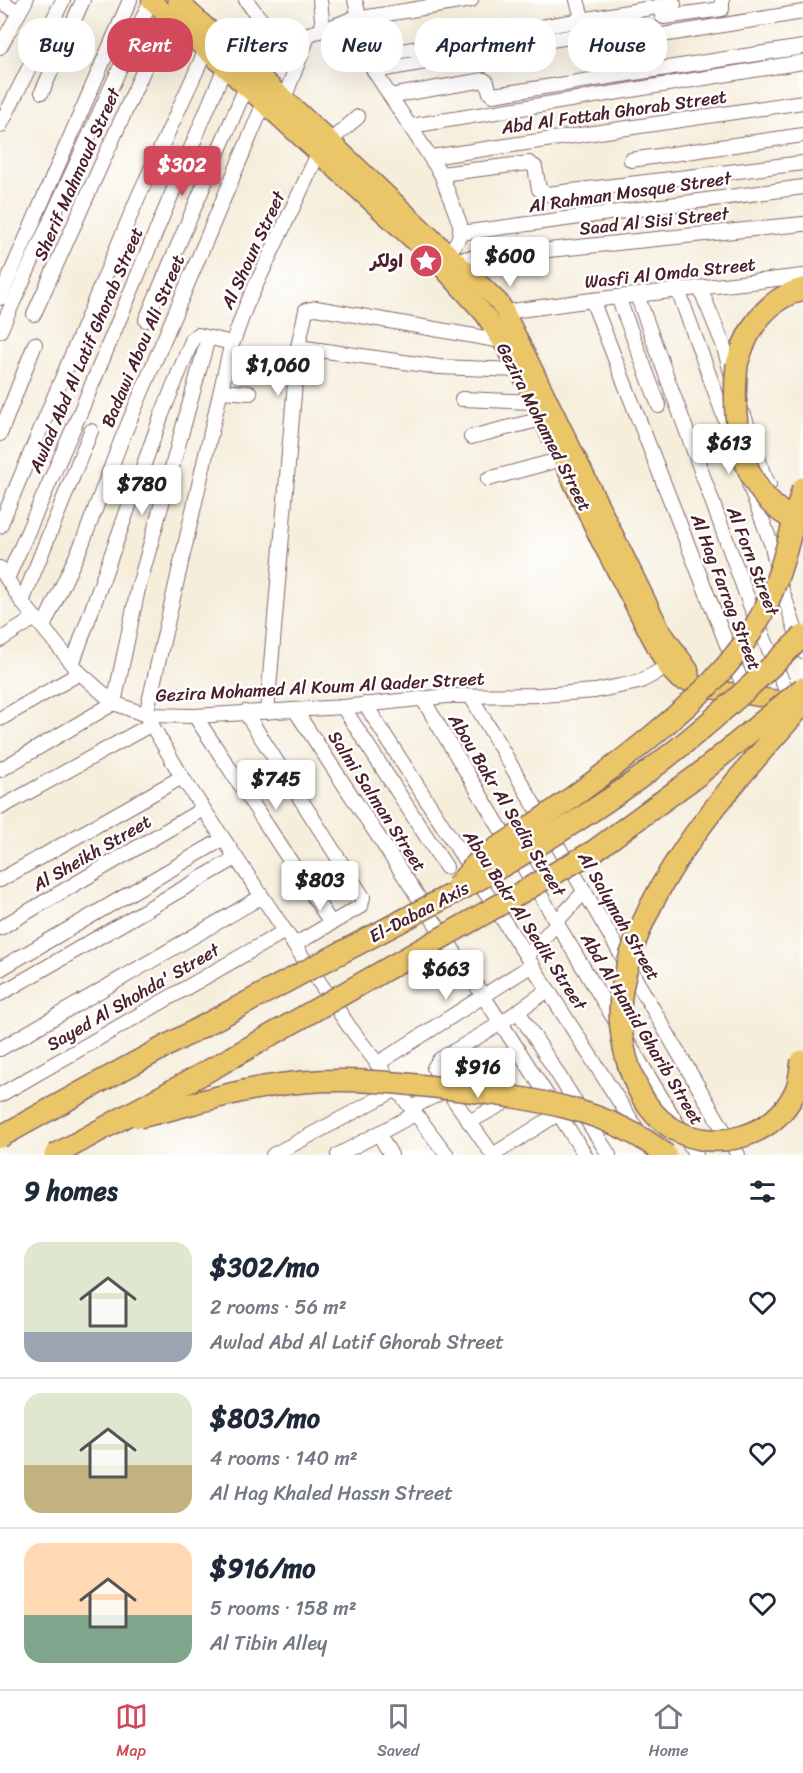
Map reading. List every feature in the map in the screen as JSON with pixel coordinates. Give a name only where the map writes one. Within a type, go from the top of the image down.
[{"type":"highway","points":[[803,289],[780,298],[755,323],[743,343],[737,364],[734,395],[736,422],[745,462],[756,485],[772,505],[791,519],[803,524]]},
{"type":"highway","points":[[449,896],[477,863],[612,768],[705,691],[728,665],[748,638],[765,608],[781,565],[803,488]]},
{"type":"highway","name":"El-Dabaa Axis","points":[[0,1137],[184,1035],[504,866],[567,827],[645,774],[725,709],[803,636]]},
{"type":"highway","points":[[799,698],[723,796],[677,862],[639,932],[621,991],[621,1029],[627,1063],[642,1096],[656,1115],[674,1130],[705,1140],[742,1137],[764,1128],[776,1119],[788,1106],[797,1090],[803,1060]]},
{"type":"highway","name":"El-Dabaa Axis","points":[[55,1155],[594,851],[799,698]]},
{"type":"highway","points":[[112,1124],[267,1087],[302,1082],[364,1081],[509,1096],[562,1105],[608,1121],[666,1155]]},
{"type":"main road","name":"Gezira Mohamed Street","points":[[151,0],[172,8],[284,99],[324,147]]},
{"type":"main road","name":"Gezira Mohamed Street","points":[[172,8],[205,49]]},
{"type":"main road","name":"Gezira Mohamed Street","points":[[230,72],[264,103],[324,147],[446,258],[499,302],[506,312],[660,629],[689,670],[690,682]]},
{"type":"main road","name":"Gezira Mohamed Street","points":[[446,258],[519,370],[599,538],[667,667],[679,680],[690,682],[698,687],[747,696],[799,698]]},
{"type":"street","points":[[0,126],[63,0]]},
{"type":"street","points":[[42,92],[83,0]]},
{"type":"street","points":[[0,298],[130,0]]},
{"type":"street","points":[[0,332],[151,0]]},
{"type":"street","points":[[320,0],[322,18]]},
{"type":"street","points":[[355,0],[355,18]]},
{"type":"street","points":[[355,18],[387,4],[404,0]]},
{"type":"street","points":[[355,18],[471,0]]},
{"type":"street","points":[[578,0],[583,18]]},
{"type":"street","points":[[589,18],[667,5],[662,16],[664,17],[722,9],[722,0]]},
{"type":"street","points":[[0,1],[22,6],[0,47]]},
{"type":"street","points":[[253,2],[263,18]]},
{"type":"street","name":"Sherif Mahmoud Street","points":[[34,314],[172,8]]},
{"type":"street","points":[[667,34],[803,12]]},
{"type":"street","points":[[403,51],[568,22]]},
{"type":"street","points":[[309,34],[321,30]]},
{"type":"street","points":[[403,66],[568,37]]},
{"type":"street","points":[[390,96],[484,80],[487,82],[490,93],[494,95],[803,47]]},
{"type":"street","points":[[0,526],[139,195],[205,52]]},
{"type":"street","points":[[771,52],[773,67]]},
{"type":"street","points":[[411,126],[612,100],[803,62]]},
{"type":"street","name":"Awlad Abd Al Latif Ghorab Street","points":[[2,572],[80,413],[223,72]]},
{"type":"street","points":[[284,99],[295,72]]},
{"type":"street","points":[[375,72],[441,174],[460,224],[461,233],[446,258]]},
{"type":"street","name":"Badawi Abou Ali Street","points":[[146,320],[246,87]]},
{"type":"street","name":"Abd Al Fattah Ghorab Street","points":[[431,157],[803,102]]},
{"type":"street","name":"Badawi Abou Ali Street","points":[[39,623],[82,544],[125,430],[264,103]]},
{"type":"street","points":[[324,147],[358,117]]},
{"type":"street","points":[[631,160],[803,135]]},
{"type":"street","name":"Al Shoun Street","points":[[148,720],[232,344],[272,249],[324,147]]},
{"type":"street","points":[[441,174],[530,163],[535,167],[539,189],[547,194],[803,163]]},
{"type":"street","name":"Al Rahman Mosque Street","points":[[461,233],[803,187]]},
{"type":"street","name":"Saad Al Sisi Street","points":[[446,258],[803,224]]},
{"type":"street","name":"Wasfi Al Omda Street","points":[[506,312],[803,276]]},
{"type":"street","points":[[700,288],[723,344],[752,442],[769,485]]},
{"type":"street","points":[[678,290],[772,546],[780,584],[803,652]]},
{"type":"street","name":"Al Forn Street","points":[[637,295],[750,605],[799,698]]},
{"type":"street","points":[[618,297],[659,406]]},
{"type":"street","name":"Al Hag Farrag Street","points":[[592,300],[747,696]]},
{"type":"street","points":[[267,711],[298,347],[304,313],[311,308],[502,341]]},
{"type":"street","points":[[0,719],[76,667],[158,423],[193,338],[198,335],[232,344]]},
{"type":"street","points":[[0,770],[114,703],[138,589],[208,338]]},
{"type":"street","points":[[0,434],[35,344]]},
{"type":"street","points":[[298,347],[439,367],[519,370]]},
{"type":"street","points":[[221,391],[250,393]]},
{"type":"street","points":[[462,399],[534,402]]},
{"type":"street","points":[[471,437],[542,419]]},
{"type":"street","points":[[22,602],[91,430]]},
{"type":"street","points":[[488,479],[562,459]]},
{"type":"street","name":"Gezira Mohamed Al Koum Al Qader Street","points":[[2,572],[22,602],[76,667],[114,703],[148,720],[296,710],[422,698],[541,695],[595,691],[639,682],[667,667]]},
{"type":"street","points":[[0,640],[39,623]]},
{"type":"street","name":"Al Salymah Street","points":[[470,695],[738,1155]]},
{"type":"street","name":"Abou Bakr Al Sediq Street","points":[[377,1064],[484,996],[530,961],[556,922],[422,698]]},
{"type":"street","name":"Abou Bakr Al Sedik Street","points":[[365,704],[654,1155]]},
{"type":"street","points":[[342,706],[446,867]]},
{"type":"street","name":"Salmi Salman Street","points":[[296,710],[484,996],[585,1155]]},
{"type":"street","points":[[245,712],[363,897],[361,906],[294,945]]},
{"type":"street","points":[[195,716],[331,923]]},
{"type":"street","points":[[0,808],[148,720],[203,809],[348,1024],[447,1155]]},
{"type":"street","points":[[0,880],[182,777]]},
{"type":"street","name":"Al Sheikh Street","points":[[0,928],[203,809]]},
{"type":"street","points":[[0,969],[223,839]]},
{"type":"street","points":[[0,994],[236,858]]},
{"type":"street","points":[[556,922],[584,892]]},
{"type":"street","points":[[0,1049],[261,897]]},
{"type":"street","name":"Abd Al Hamid Gharib Street","points":[[556,922],[696,1155]]},
{"type":"street","name":"Sayed Al Shohda' Street","points":[[0,1095],[285,932]]},
{"type":"street","points":[[548,990],[501,1023],[435,1064],[434,1071],[493,1155],[559,1113]]},
{"type":"street","points":[[518,1011],[609,1155]]},
{"type":"street","points":[[346,1153],[447,1090],[499,1063]]},
{"type":"street","points":[[273,1155],[397,1089]]},
{"type":"street","points":[[469,1122],[502,1104]]},
{"type":"street","points":[[379,1134],[391,1155]]},
{"type":"place","name":"اولكر","points":[[426,261]]}]
